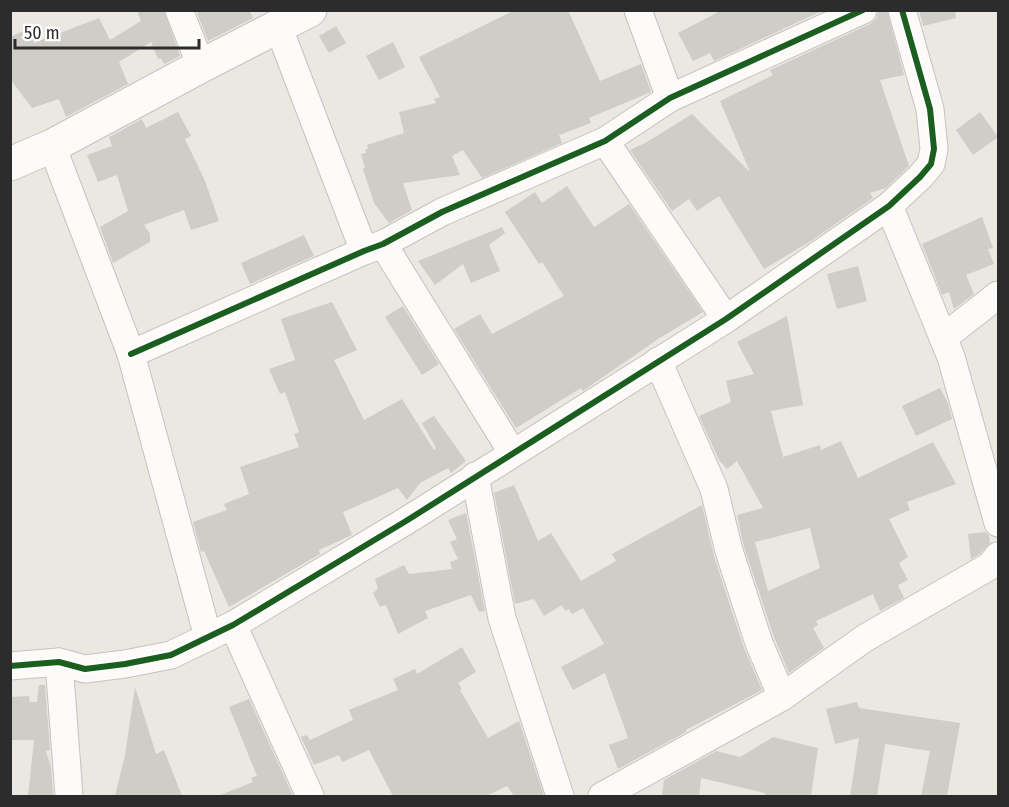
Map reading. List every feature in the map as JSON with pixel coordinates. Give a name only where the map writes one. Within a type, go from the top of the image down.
[{"type":"main road","points":[[10,164],[52,146],[310,10]]},
{"type":"street","points":[[179,10],[201,66]]},
{"type":"street","points":[[638,10],[670,98]]},
{"type":"street","points":[[130,354],[374,247],[442,212],[605,141],[670,98],[863,10]]},
{"type":"street","points":[[10,666],[59,662],[85,669],[171,656],[233,625],[406,521],[726,319],[890,206],[931,164],[934,149],[930,109],[902,10]]},
{"type":"street","points":[[279,27],[374,247],[512,452]]},
{"type":"street","points":[[605,141],[726,319]]},
{"type":"street","points":[[52,146],[130,354],[208,638]]},
{"type":"street","points":[[890,206],[954,368],[999,523]]},
{"type":"street","points":[[943,338],[999,295]]},
{"type":"street","points":[[658,361],[714,489],[736,572],[759,643],[782,696]]},
{"type":"street","points":[[475,476],[502,618],[560,796]]},
{"type":"street","points":[[602,796],[782,696],[866,638],[990,566],[999,556]]},
{"type":"street","points":[[233,625],[310,796]]},
{"type":"street","points":[[59,662],[69,796]]},
{"type":"building","points":[[137,10],[164,10],[180,56],[164,64],[161,58],[158,59],[151,42],[119,62],[128,84],[66,117],[59,99],[32,108],[10,79],[10,37],[28,29],[34,43],[99,18],[110,40],[141,21]]},
{"type":"building","points":[[202,10],[249,10],[253,18],[208,41],[197,13]]},
{"type":"building","points":[[515,10],[568,10],[600,81],[641,64],[651,92],[589,118],[591,123],[559,135],[562,143],[482,178],[463,150],[452,156],[460,175],[403,183],[412,210],[389,223],[374,203],[363,169],[365,168],[361,154],[366,153],[367,145],[404,133],[399,112],[436,103],[434,99],[440,97],[419,57]]},
{"type":"building","points":[[722,10],[824,10],[714,61],[710,53],[693,61],[678,33]]},
{"type":"building","points":[[879,10],[887,10],[904,75],[880,80],[909,166],[886,188],[870,193],[873,198],[811,241],[764,269],[719,196],[697,211],[689,199],[672,211],[630,150],[692,114],[750,172],[720,101],[773,75],[770,70],[870,24],[876,19]]},
{"type":"building","points":[[919,10],[955,10],[956,18],[923,26]]},
{"type":"building","points":[[336,26],[346,43],[329,53],[319,36]]},
{"type":"building","points":[[393,42],[405,67],[379,80],[366,56]]},
{"type":"building","points":[[178,112],[191,136],[185,139],[205,181],[219,221],[191,230],[184,210],[144,225],[150,234],[150,242],[113,263],[100,227],[128,211],[117,175],[98,182],[87,155],[112,146],[109,137],[142,119],[146,128]]},
{"type":"building","points":[[980,112],[998,137],[973,155],[956,130]]},
{"type":"building","points":[[567,186],[594,227],[629,204],[703,312],[658,339],[583,391],[581,388],[516,428],[454,329],[480,314],[492,334],[564,296],[542,262],[539,264],[505,212],[535,192],[542,203]]},
{"type":"building","points":[[982,217],[993,248],[988,249],[994,264],[966,275],[974,294],[954,309],[949,292],[942,295],[922,244]]},
{"type":"building","points":[[502,227],[505,233],[489,245],[500,271],[471,283],[463,264],[435,285],[418,261]]},
{"type":"building","points":[[304,235],[314,256],[250,284],[241,263]]},
{"type":"building","points":[[858,266],[867,301],[837,309],[827,274]]},
{"type":"building","points":[[332,302],[357,350],[334,360],[364,420],[402,399],[434,450],[436,448],[422,423],[434,416],[466,461],[451,473],[448,468],[420,483],[407,500],[398,488],[343,512],[352,535],[319,550],[320,554],[229,607],[204,551],[201,552],[193,522],[227,510],[224,504],[249,494],[240,467],[299,447],[294,434],[299,432],[285,392],[280,394],[269,369],[295,360],[281,319]]},
{"type":"building","points":[[403,306],[439,364],[422,375],[385,317]]},
{"type":"building","points":[[787,316],[803,405],[771,411],[783,457],[820,445],[821,450],[841,441],[858,478],[933,442],[956,484],[907,502],[910,510],[889,519],[908,557],[899,563],[908,580],[898,585],[904,598],[880,611],[873,594],[816,621],[818,625],[813,628],[824,648],[789,673],[774,637],[744,547],[737,515],[763,508],[737,461],[727,469],[719,460],[699,416],[731,402],[726,381],[754,374],[737,342]],"holes":[[[810,528],[820,568],[768,591],[755,542]]]},
{"type":"building","points":[[940,388],[948,403],[952,419],[916,436],[902,406]]},
{"type":"building","points":[[514,485],[538,541],[551,533],[581,581],[616,561],[612,554],[702,505],[714,556],[744,648],[762,690],[618,769],[609,745],[628,738],[605,673],[573,690],[561,667],[604,644],[583,608],[572,614],[569,609],[565,611],[562,605],[544,616],[534,599],[515,604],[494,493]]},
{"type":"building","points":[[466,513],[485,611],[479,612],[471,595],[425,611],[428,618],[398,634],[386,605],[380,607],[373,593],[378,589],[375,579],[404,565],[409,574],[452,569],[450,562],[458,559],[450,542],[457,539],[448,520]]},
{"type":"building","points":[[985,532],[989,535],[990,543],[980,554],[971,559],[968,534]]},
{"type":"building","points":[[462,647],[476,672],[458,683],[462,689],[460,690],[488,738],[519,721],[544,796],[514,796],[507,786],[486,796],[393,796],[369,750],[342,762],[339,755],[314,765],[301,737],[307,735],[310,740],[353,720],[349,710],[398,690],[393,679],[415,669],[417,674]]},
{"type":"building","points":[[39,685],[45,685],[50,750],[46,751],[51,767],[53,796],[28,796],[34,740],[10,740],[10,697],[29,696],[30,702],[37,702]]},
{"type":"building","points":[[135,687],[156,754],[164,750],[182,796],[115,796],[125,755]]},
{"type":"building","points":[[249,699],[293,796],[218,796],[253,782],[251,778],[257,776],[229,707]]},
{"type":"building","points":[[857,702],[859,708],[960,723],[947,796],[921,796],[930,751],[885,744],[877,796],[850,796],[859,738],[835,744],[826,709]]},
{"type":"building","points":[[773,737],[818,748],[811,796],[765,796],[765,793],[701,778],[699,796],[662,796],[664,780],[716,751],[740,757]]},
{"type":"cycle path","points":[[131,354],[383,244],[442,212],[605,141],[670,98],[863,10]]},
{"type":"cycle path","points":[[10,666],[59,662],[85,669],[125,664],[171,655],[233,625],[406,521],[726,319],[889,206],[931,164],[934,149],[930,109],[902,10]]}]
